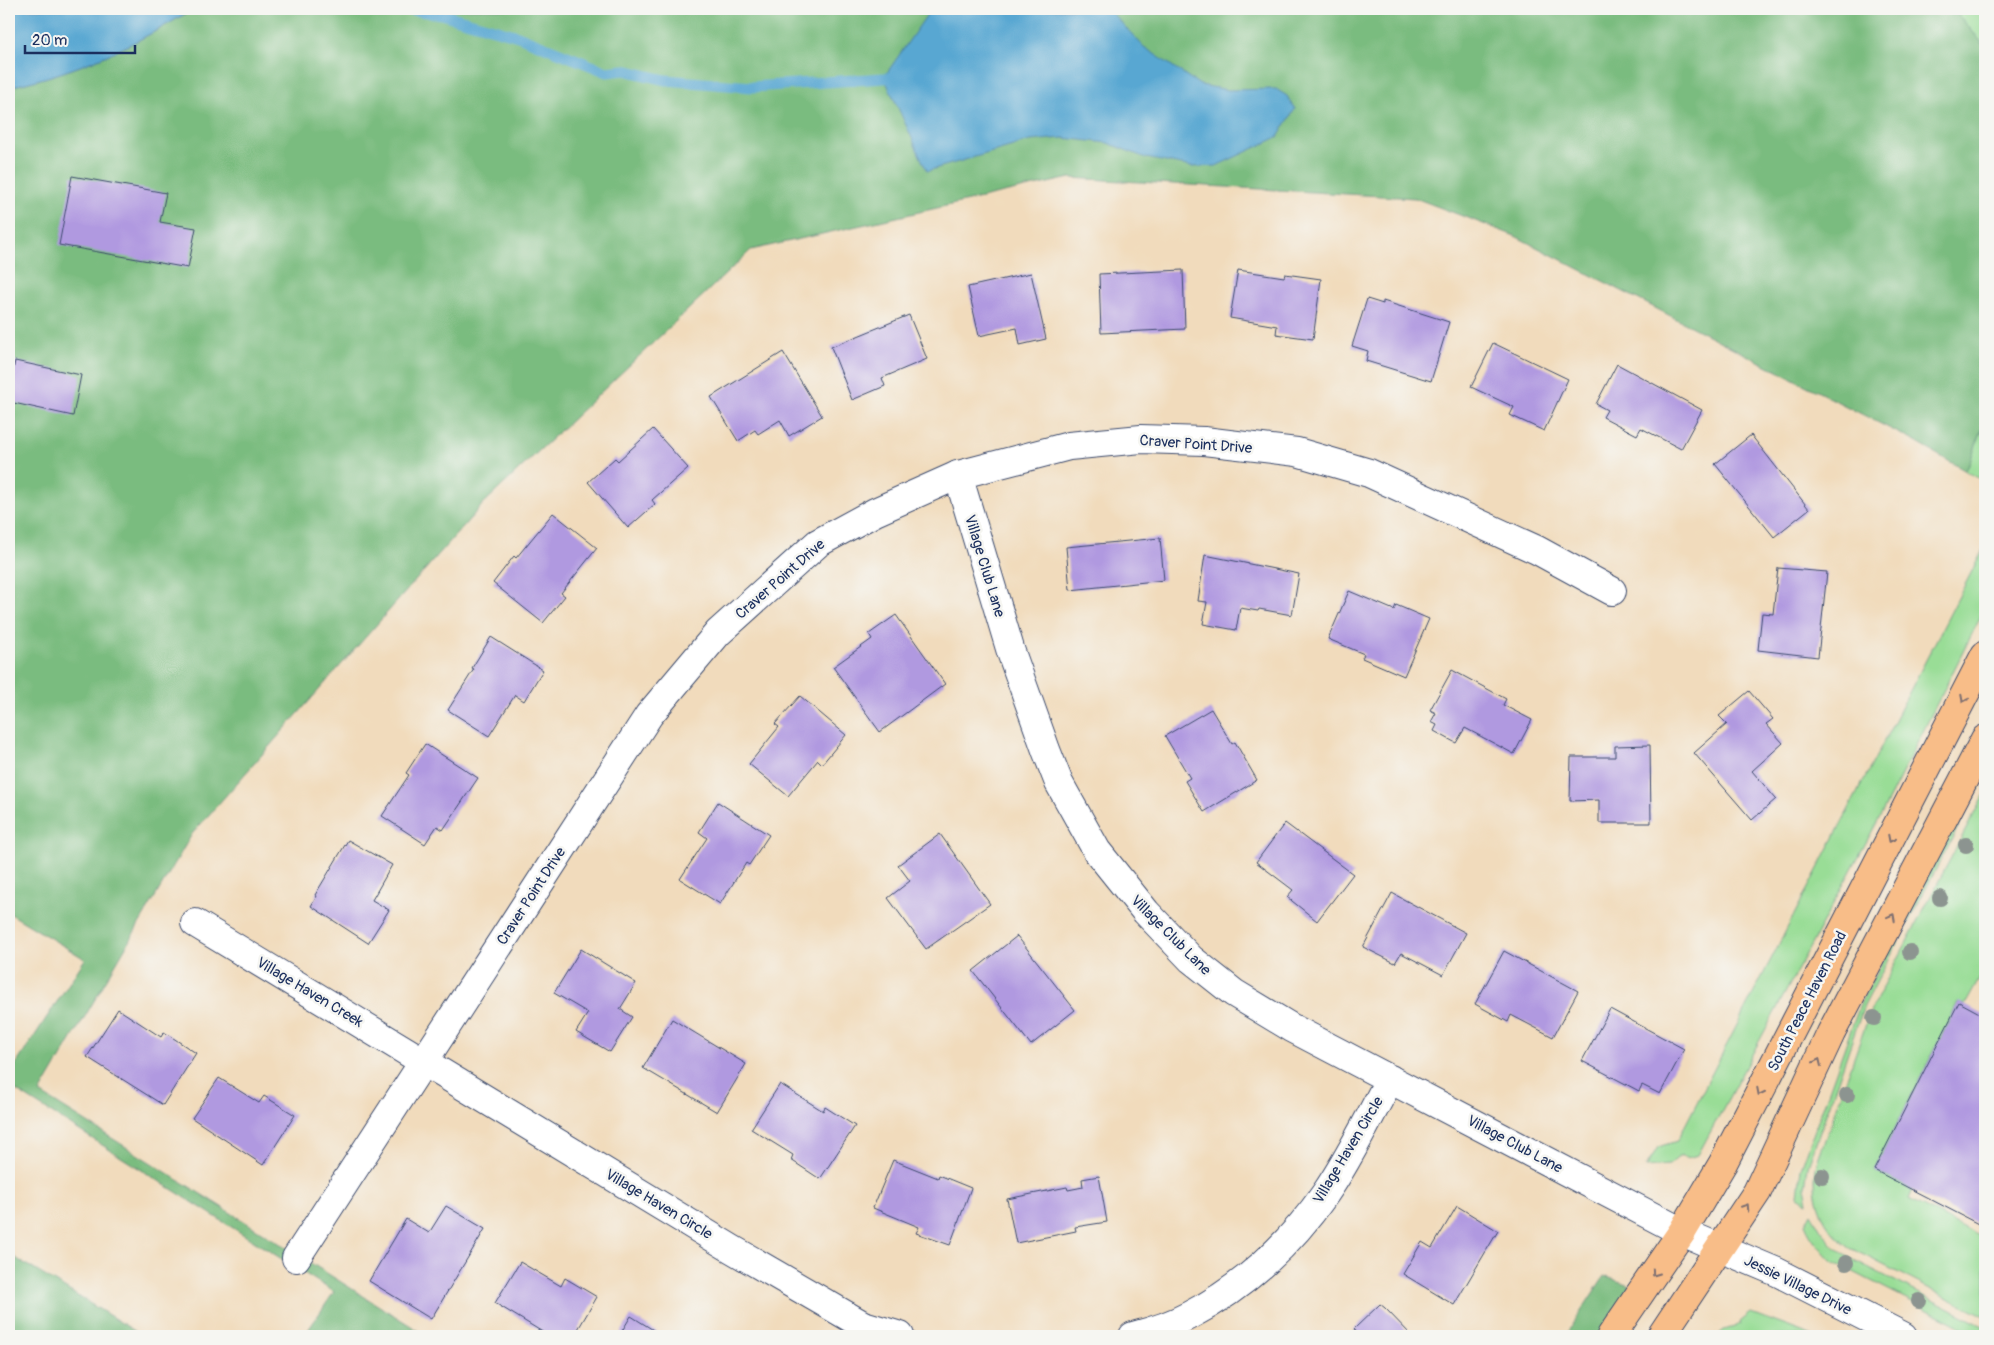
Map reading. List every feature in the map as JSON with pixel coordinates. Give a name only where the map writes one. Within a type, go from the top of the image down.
[{"type":"main road","name":"South Peace Haven Road","points":[[1611,1336],[1682,1232],[1723,1163],[1985,655]]},
{"type":"main road","points":[[1661,1336],[1756,1192],[1831,1033],[1985,739]]},
{"type":"street","name":"Craver Point Drive","points":[[296,1258],[649,715],[718,633],[818,543],[875,512],[958,475],[1069,446],[1141,439],[1204,442],[1297,452],[1369,473],[1537,550],[1612,591]]},
{"type":"street","name":"Village Club Lane","points":[[958,475],[1011,652],[1058,783],[1097,851],[1146,912],[1191,959],[1210,975],[1261,1010],[1682,1232],[1720,1248]]},
{"type":"street","name":"Village Haven Creek","points":[[195,923],[424,1061]]},
{"type":"street","name":"Village Haven Circle","points":[[424,1061],[725,1244],[831,1306],[863,1324],[900,1336]]},
{"type":"street","name":"Village Haven Circle","points":[[1133,1336],[1158,1329],[1189,1316],[1222,1296],[1256,1270],[1290,1237],[1325,1195],[1390,1079]]},
{"type":"street","name":"Jessie Village Drive","points":[[1720,1248],[1777,1272],[1902,1336]]},
{"type":"green space","points":[[193,9],[1953,9],[1985,46],[1985,422],[1966,471],[1914,441],[1515,236],[1415,198],[1070,178],[751,250],[483,504],[192,834],[40,1093],[427,1336],[304,1336],[334,1292],[9,1086],[9,1075],[85,959],[9,913],[9,87],[58,74],[104,56],[149,35]]},
{"type":"green space","points":[[1953,9],[1985,9],[1985,46]]},
{"type":"green space","points":[[1985,422],[1985,482],[1966,471]]},
{"type":"green space","points":[[1985,546],[1985,608],[1883,811],[1698,1155],[1686,1158],[1681,1155],[1669,1165],[1646,1167],[1658,1147],[1677,1141]]},
{"type":"green space","points":[[1985,766],[1985,776],[1864,1006],[1808,1166],[1805,1187],[1808,1202],[1798,1196],[1801,1168],[1861,1002]]},
{"type":"green space","points":[[1985,793],[1985,969],[1965,1005],[1958,1003],[1874,1170],[1913,1190],[1909,1199],[1985,1239],[1985,1317],[1850,1248],[1840,1240],[1825,1221],[1820,1210],[1815,1187],[1815,1175],[1817,1162],[1871,1010]]},
{"type":"green space","points":[[1811,1213],[1833,1245],[1850,1258],[1985,1327],[1985,1336],[1979,1336],[1832,1261],[1807,1229],[1805,1224]]},
{"type":"green space","points":[[9,1254],[143,1336],[9,1336]]},
{"type":"green space","points":[[1604,1276],[1632,1286],[1599,1336],[1565,1336]]},
{"type":"green space","points":[[1751,1313],[1813,1336],[1717,1336],[1724,1330],[1741,1325],[1740,1322]]},
{"type":"water","points":[[9,9],[193,9],[149,35],[104,56],[58,74],[9,87]]},
{"type":"water","points":[[931,9],[1108,9],[1144,47],[1200,85],[1228,90],[1276,89],[1287,96],[1295,109],[1278,137],[1216,166],[1192,167],[1146,158],[1108,143],[1063,138],[1030,141],[927,171],[884,77]]},
{"type":"building","points":[[72,176],[166,193],[160,222],[196,228],[188,268],[59,245]]},
{"type":"building","points":[[1183,270],[1185,329],[1101,333],[1099,274]]},
{"type":"building","points":[[1238,270],[1284,277],[1285,274],[1321,279],[1313,339],[1276,334],[1277,326],[1230,318]]},
{"type":"building","points":[[1031,273],[1046,339],[1020,345],[1017,328],[979,336],[968,287]]},
{"type":"building","points":[[1367,299],[1383,304],[1383,301],[1449,322],[1431,381],[1366,361],[1368,351],[1352,346]]},
{"type":"building","points":[[909,315],[927,359],[882,378],[885,386],[852,400],[831,347]]},
{"type":"building","points":[[1493,343],[1568,379],[1544,431],[1510,415],[1514,407],[1471,387]]},
{"type":"building","points":[[783,352],[822,416],[789,436],[780,420],[758,434],[755,430],[738,441],[711,397]]},
{"type":"building","points":[[15,361],[81,375],[73,416],[9,402],[9,391]]},
{"type":"building","points":[[1617,364],[1702,410],[1681,449],[1641,428],[1637,435],[1603,417],[1607,410],[1596,404]]},
{"type":"building","points":[[653,429],[688,468],[652,500],[655,504],[628,528],[588,482],[615,458],[618,461]]},
{"type":"building","points":[[1751,435],[1809,509],[1774,537],[1715,464]]},
{"type":"building","points":[[553,513],[597,548],[561,593],[565,596],[543,623],[493,583],[514,556],[516,558]]},
{"type":"building","points":[[1160,538],[1164,580],[1070,590],[1066,547]]},
{"type":"building","points":[[1205,555],[1299,574],[1292,615],[1259,609],[1258,611],[1240,608],[1236,630],[1203,624],[1207,602],[1198,601]]},
{"type":"building","points":[[1778,568],[1827,572],[1818,657],[1758,650],[1762,613],[1773,614]]},
{"type":"building","points":[[1349,591],[1394,610],[1396,605],[1429,619],[1404,676],[1362,658],[1364,654],[1328,639]]},
{"type":"building","points":[[896,615],[945,684],[880,732],[833,667],[872,639],[869,634]]},
{"type":"building","points":[[491,637],[543,670],[524,701],[515,695],[489,736],[448,710],[474,669],[472,668]]},
{"type":"building","points":[[1452,670],[1506,699],[1503,705],[1532,720],[1514,754],[1465,728],[1456,743],[1434,731],[1437,725],[1431,722],[1436,713],[1430,710]]},
{"type":"building","points":[[1749,691],[1773,719],[1766,724],[1783,743],[1752,771],[1776,799],[1752,820],[1694,753],[1727,724],[1719,716]]},
{"type":"building","points":[[800,696],[846,735],[822,764],[818,760],[788,796],[749,764],[779,727],[775,724]]},
{"type":"building","points":[[1211,709],[1232,744],[1235,742],[1257,780],[1204,812],[1185,781],[1190,778],[1165,736]]},
{"type":"building","points":[[425,744],[478,778],[443,830],[437,826],[425,844],[382,816],[409,775],[406,773]]},
{"type":"building","points":[[1650,745],[1651,823],[1599,823],[1599,800],[1570,801],[1571,757],[1615,757],[1615,746]]},
{"type":"building","points":[[718,802],[769,835],[749,865],[746,863],[720,904],[680,879],[707,838],[699,832]]},
{"type":"building","points":[[1285,823],[1353,874],[1317,921],[1287,897],[1293,890],[1256,862]]},
{"type":"building","points":[[940,834],[990,904],[926,949],[888,898],[910,881],[898,865]]},
{"type":"building","points":[[348,840],[392,865],[372,900],[389,910],[368,943],[311,906],[317,896],[315,895]]},
{"type":"building","points":[[1392,893],[1466,933],[1443,975],[1401,953],[1395,963],[1363,947]]},
{"type":"building","points":[[1017,936],[1075,1010],[1031,1045],[973,971]]},
{"type":"building","points":[[581,949],[636,983],[620,1009],[632,1017],[610,1052],[576,1032],[588,1013],[554,993]]},
{"type":"building","points":[[1504,951],[1578,991],[1553,1037],[1511,1015],[1508,1022],[1475,1004]]},
{"type":"building","points":[[1959,1002],[1985,1016],[1984,1227],[1874,1170]]},
{"type":"building","points":[[118,1009],[161,1037],[164,1032],[196,1053],[163,1105],[87,1057]]},
{"type":"building","points":[[1610,1009],[1684,1049],[1660,1094],[1642,1085],[1639,1091],[1582,1061]]},
{"type":"building","points":[[672,1019],[746,1064],[717,1112],[643,1068]]},
{"type":"building","points":[[219,1078],[259,1103],[264,1096],[295,1115],[263,1165],[192,1118]]},
{"type":"building","points":[[780,1084],[823,1111],[825,1107],[855,1126],[820,1179],[791,1160],[793,1155],[751,1129]]},
{"type":"building","points":[[893,1160],[938,1178],[939,1175],[971,1188],[950,1245],[916,1233],[919,1227],[873,1208]]},
{"type":"building","points":[[1099,1176],[1107,1222],[1075,1227],[1076,1231],[1016,1243],[1007,1199],[1067,1187],[1068,1190],[1083,1187],[1082,1179]]},
{"type":"building","points":[[446,1206],[485,1229],[431,1319],[369,1281],[406,1219],[429,1233]]},
{"type":"building","points":[[1457,1206],[1498,1231],[1454,1305],[1403,1274],[1422,1242],[1432,1248]]},
{"type":"building","points":[[520,1262],[561,1286],[565,1278],[597,1297],[574,1336],[549,1336],[495,1303]]},
{"type":"building","points":[[1380,1304],[1412,1336],[1356,1336],[1358,1334],[1354,1329]]},
{"type":"building","points":[[631,1316],[663,1336],[619,1336]]},
{"type":"waterway","points":[[405,9],[441,14],[518,36],[607,72],[624,70],[665,80],[752,87],[899,77]]}]
